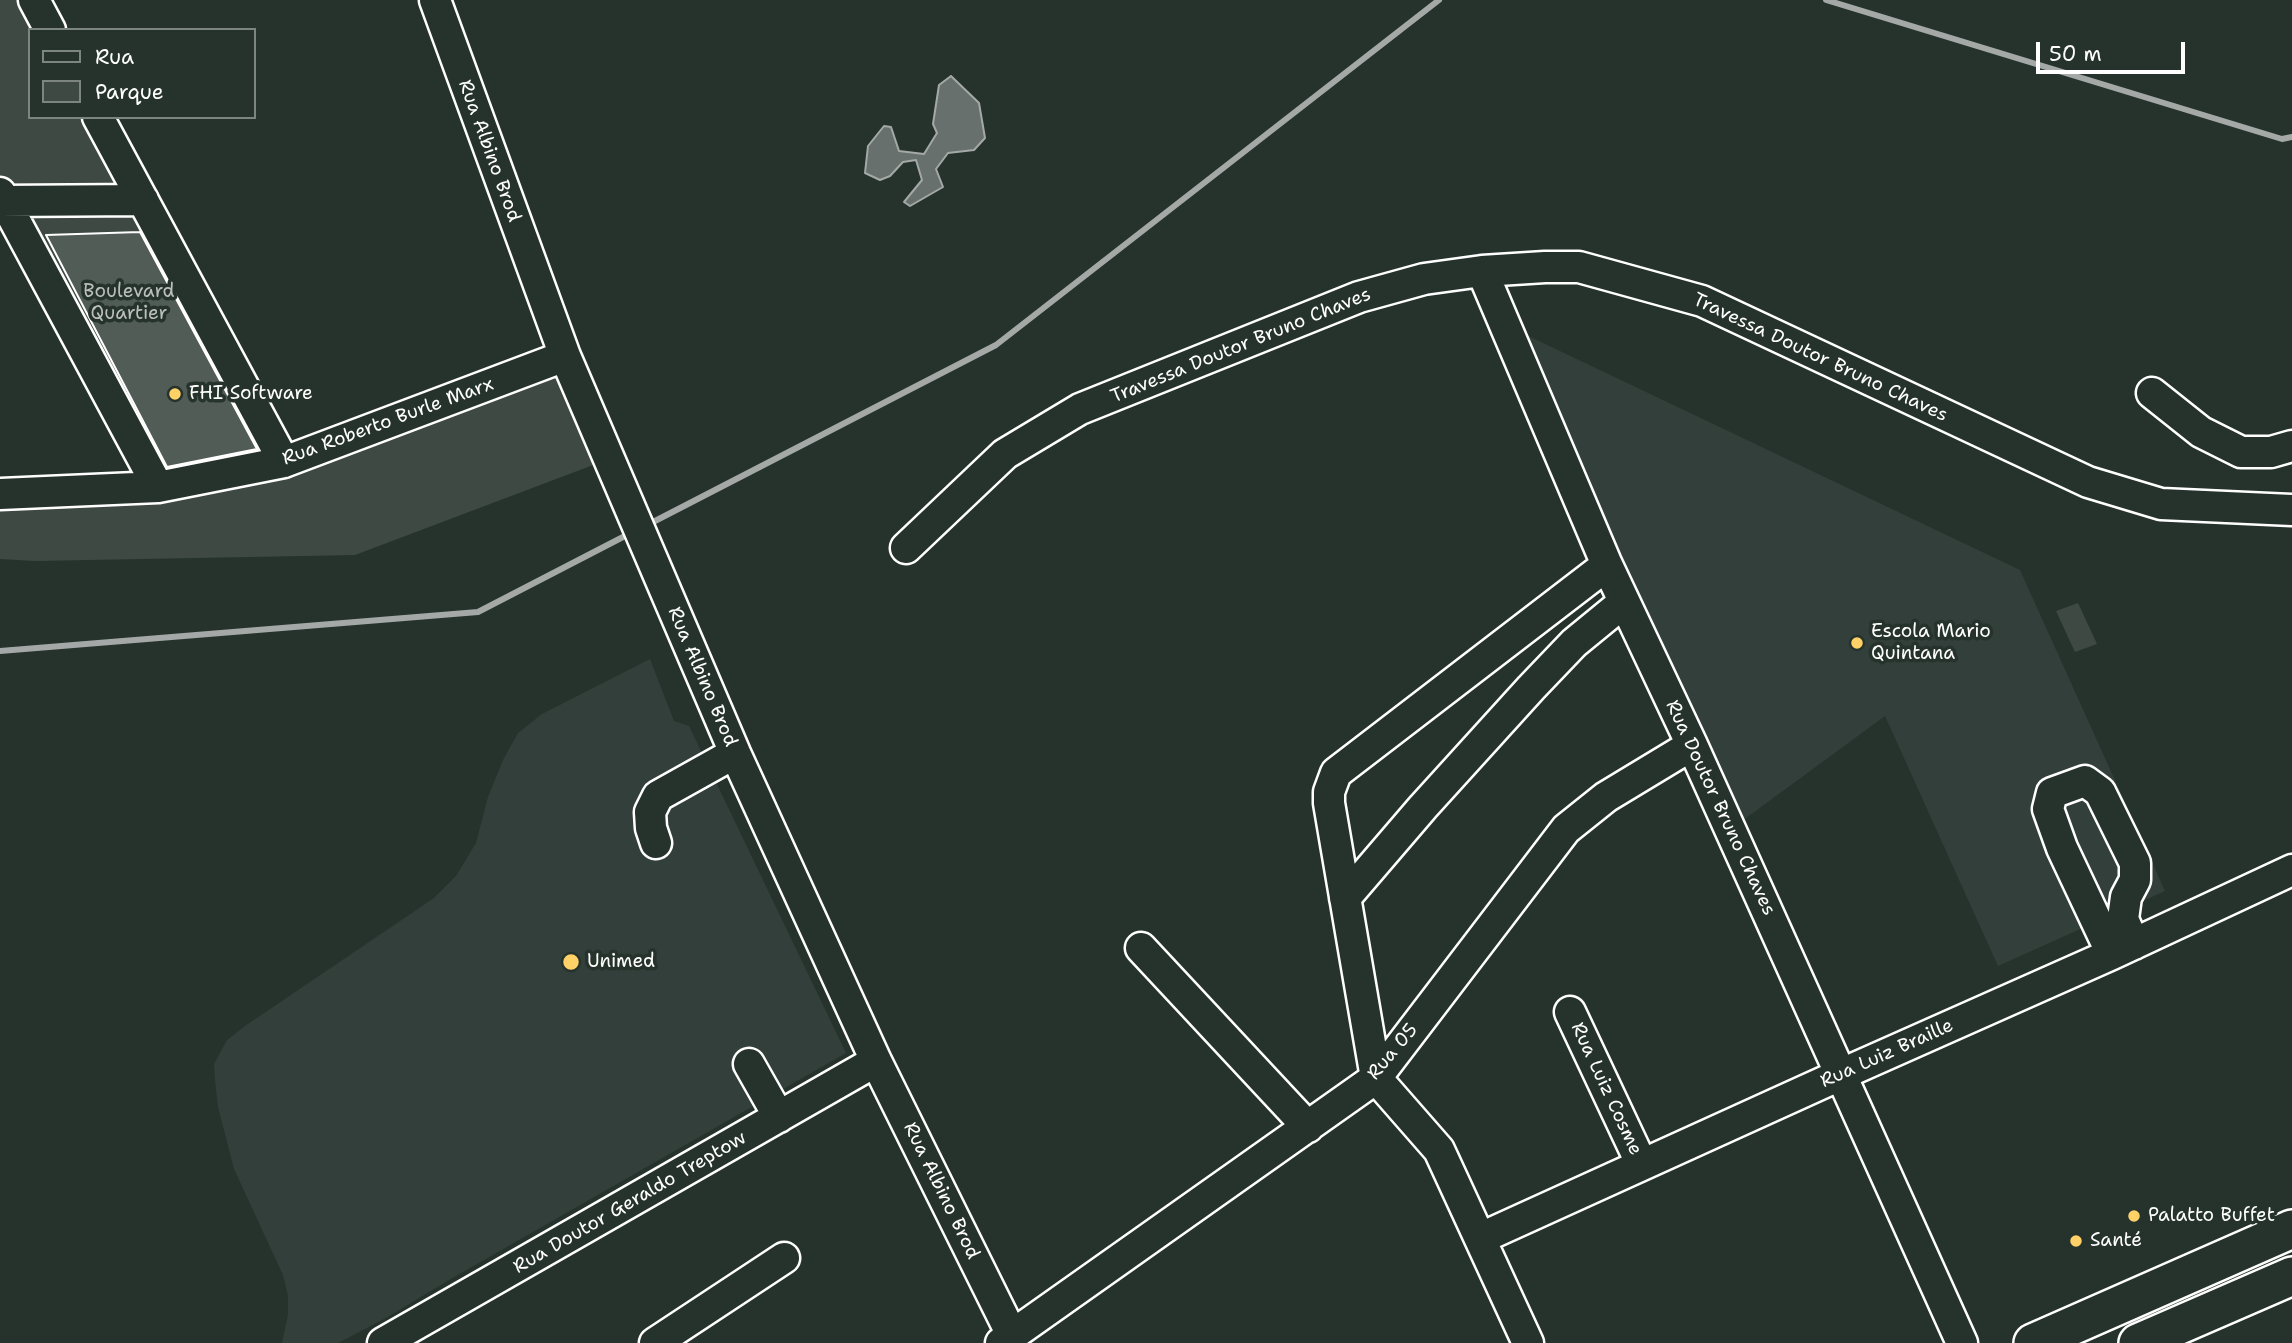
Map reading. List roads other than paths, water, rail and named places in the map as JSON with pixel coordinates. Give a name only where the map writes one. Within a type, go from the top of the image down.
[{"type":"main road","points":[[2033,1343],[2292,1229]]},
{"type":"main road","points":[[2138,1343],[2292,1276]]},
{"type":"street","points":[[34,0],[49,28]]},
{"type":"street","name":"Rua Albino Brod","points":[[435,0],[565,356],[735,752],[1006,1339]]},
{"type":"street","points":[[99,119],[284,462]]},
{"type":"street","points":[[143,200],[2,199],[158,487]]},
{"type":"street","name":"Travessa Doutor Bruno Chaves","points":[[906,548],[1004,454],[1080,410],[1359,297],[1424,279],[1482,271],[1579,267],[1702,301],[2088,482],[2161,504],[2292,509]]},
{"type":"street","name":"Rua Doutor Bruno Chaves","points":[[1482,271],[1607,565],[1692,745],[1962,1343]]},
{"type":"street","name":"Rua Roberto Burle Marx","points":[[0,494],[158,487],[284,462],[565,356]]},
{"type":"street","points":[[2152,393],[2202,432],[2241,452],[2271,452],[2292,446]]},
{"type":"street","points":[[1528,1343],[1439,1150],[1376,1078],[1329,792],[1336,773],[1607,565]]},
{"type":"street","points":[[1345,898],[1531,688],[1581,636],[1624,602]]},
{"type":"street","name":"Rua 05","points":[[1006,1339],[1376,1078],[1566,829],[1606,797],[1692,745]]},
{"type":"street","points":[[656,843],[650,812],[658,796],[735,752]]},
{"type":"street","points":[[2085,781],[2100,792],[2135,863],[2135,880],[2126,897],[2123,949],[2062,848],[2048,809],[2052,793],[2085,781]]},
{"type":"street","name":"Rua Luiz Braille","points":[[1481,1238],[2123,949],[2292,870]]},
{"type":"street","points":[[1141,948],[1308,1127]]},
{"type":"street","name":"Rua Luiz Cosme","points":[[1570,1012],[1642,1165]]},
{"type":"street","name":"Rua Doutor Geraldo Treptow","points":[[383,1343],[877,1061]]},
{"type":"street","points":[[749,1064],[779,1117]]},
{"type":"street","points":[[655,1343],[784,1258]]},
{"type":"waterway","points":[[655,521],[996,345],[1439,0]]},
{"type":"waterway","points":[[1826,0],[2282,139],[2292,137]]},
{"type":"waterway","points":[[0,651],[478,612],[623,537]]},
{"type":"place","name":"FHI Software","points":[[175,394]]},
{"type":"place","name":"Escola Mario Quintana","points":[[1857,643]]},
{"type":"place","name":"Unimed","points":[[571,962]]},
{"type":"place","name":"Palatto Buffet","points":[[2134,1216]]},
{"type":"place","name":"Santé","points":[[2076,1241]]},
{"type":"park label","name":"Boulevard Quartier","points":[[129,303]]}]
